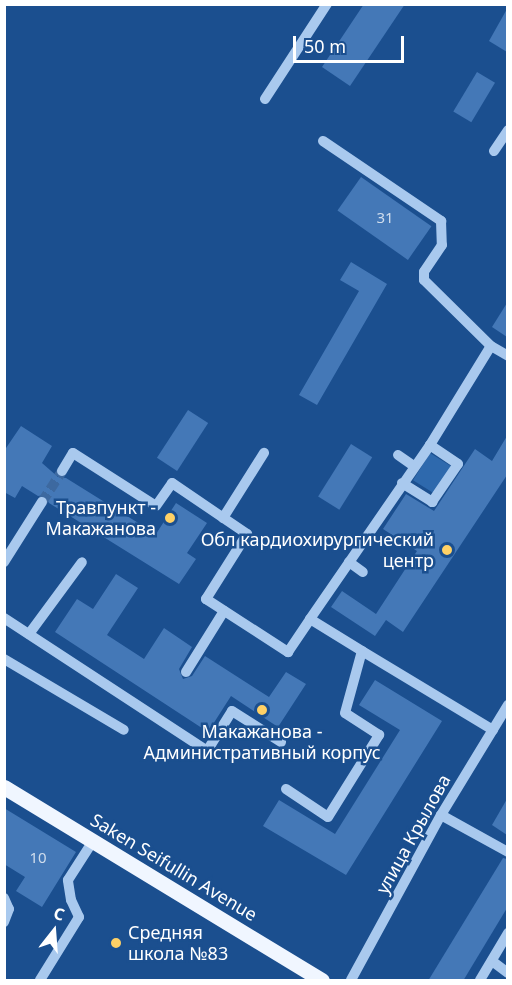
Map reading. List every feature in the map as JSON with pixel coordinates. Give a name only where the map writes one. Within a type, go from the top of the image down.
[{"type":"main road","name":"Saken Seifullin Avenue","points":[[4,787],[322,981]]},
{"type":"street","points":[[265,99],[327,4]]},
{"type":"street","points":[[494,151],[507,130]]},
{"type":"street","points":[[323,141],[441,221],[442,245],[424,272],[424,280],[491,346],[507,356]]},
{"type":"street","points":[[62,471],[74,453],[156,506],[172,483],[247,534],[206,599],[288,652],[430,445],[491,346]]},
{"type":"street","points":[[402,483],[432,502],[458,464],[430,445]]},
{"type":"street","points":[[223,518],[264,453]]},
{"type":"street","points":[[398,455],[414,466]]},
{"type":"street","points":[[4,562],[42,502]]},
{"type":"street","points":[[29,634],[82,561]]},
{"type":"street","points":[[349,562],[363,572]]},
{"type":"street","points":[[186,672],[225,611]]},
{"type":"street","points":[[4,618],[207,751],[232,711],[281,742]]},
{"type":"street","points":[[310,619],[493,730]]},
{"type":"street","points":[[286,789],[328,817],[379,735],[345,713],[363,651]]},
{"type":"street","points":[[4,659],[124,730]]},
{"type":"street","name":"улица Крылова","points":[[351,981],[441,815],[507,705]]},
{"type":"street","points":[[441,815],[507,852]]},
{"type":"street","points":[[40,981],[79,917],[70,900],[69,880],[93,841]]},
{"type":"street","points":[[4,898],[9,909],[4,922]]},
{"type":"street","points":[[480,981],[507,933]]},
{"type":"street","points":[[492,962],[507,972]]},
{"type":"shaded area","points":[[430,453],[451,466],[434,493],[413,480]]},
{"type":"building","points":[[364,4],[405,4],[350,86],[322,67]]},
{"type":"building","points":[[507,9],[507,52],[489,41]]},
{"type":"building","points":[[477,72],[495,83],[471,122],[453,111]]},
{"type":"building","points":[[361,177],[431,226],[408,260],[337,211]]},
{"type":"building","points":[[351,262],[387,284],[317,405],[299,395],[359,291],[340,280]]},
{"type":"building","points":[[507,303],[507,337],[492,327]]},
{"type":"building","points":[[188,410],[208,423],[177,471],[157,458]]},
{"type":"building","points":[[21,426],[52,446],[42,463],[58,477],[66,478],[156,534],[176,503],[207,523],[187,553],[196,559],[179,584],[49,503],[45,495],[38,496],[22,486],[15,498],[4,492],[4,451]]},
{"type":"building","points":[[507,436],[507,475],[403,632],[386,620],[375,636],[331,607],[342,591],[376,614],[417,551],[383,529],[406,494],[434,511],[475,449],[492,461]]},
{"type":"building","points":[[351,444],[372,457],[339,510],[318,497]]},
{"type":"building","points":[[116,574],[138,588],[107,635],[144,659],[164,628],[192,647],[179,669],[183,679],[192,676],[205,656],[269,697],[286,672],[306,684],[278,727],[231,696],[208,732],[55,632],[77,599],[93,609]]},
{"type":"building","points":[[375,680],[442,721],[346,875],[263,826],[279,800],[335,834],[400,730],[359,705]]},
{"type":"building","points":[[507,799],[507,835],[492,825]]},
{"type":"building","points":[[4,808],[76,852],[42,907],[16,891],[25,877],[4,864]]},
{"type":"building","points":[[503,858],[507,859],[507,908],[463,981],[428,981]]},
{"type":"tunnel","points":[[42,502],[62,471]]},
{"type":"place","name":"Травпункт - Макажанова","points":[[170,518]]},
{"type":"place","name":"Обл кардиохирургический центр","points":[[447,550]]},
{"type":"place","name":"Макажанова - Административный корпус","points":[[262,710]]},
{"type":"place","name":"Средняя школа №83","points":[[116,943]]}]
